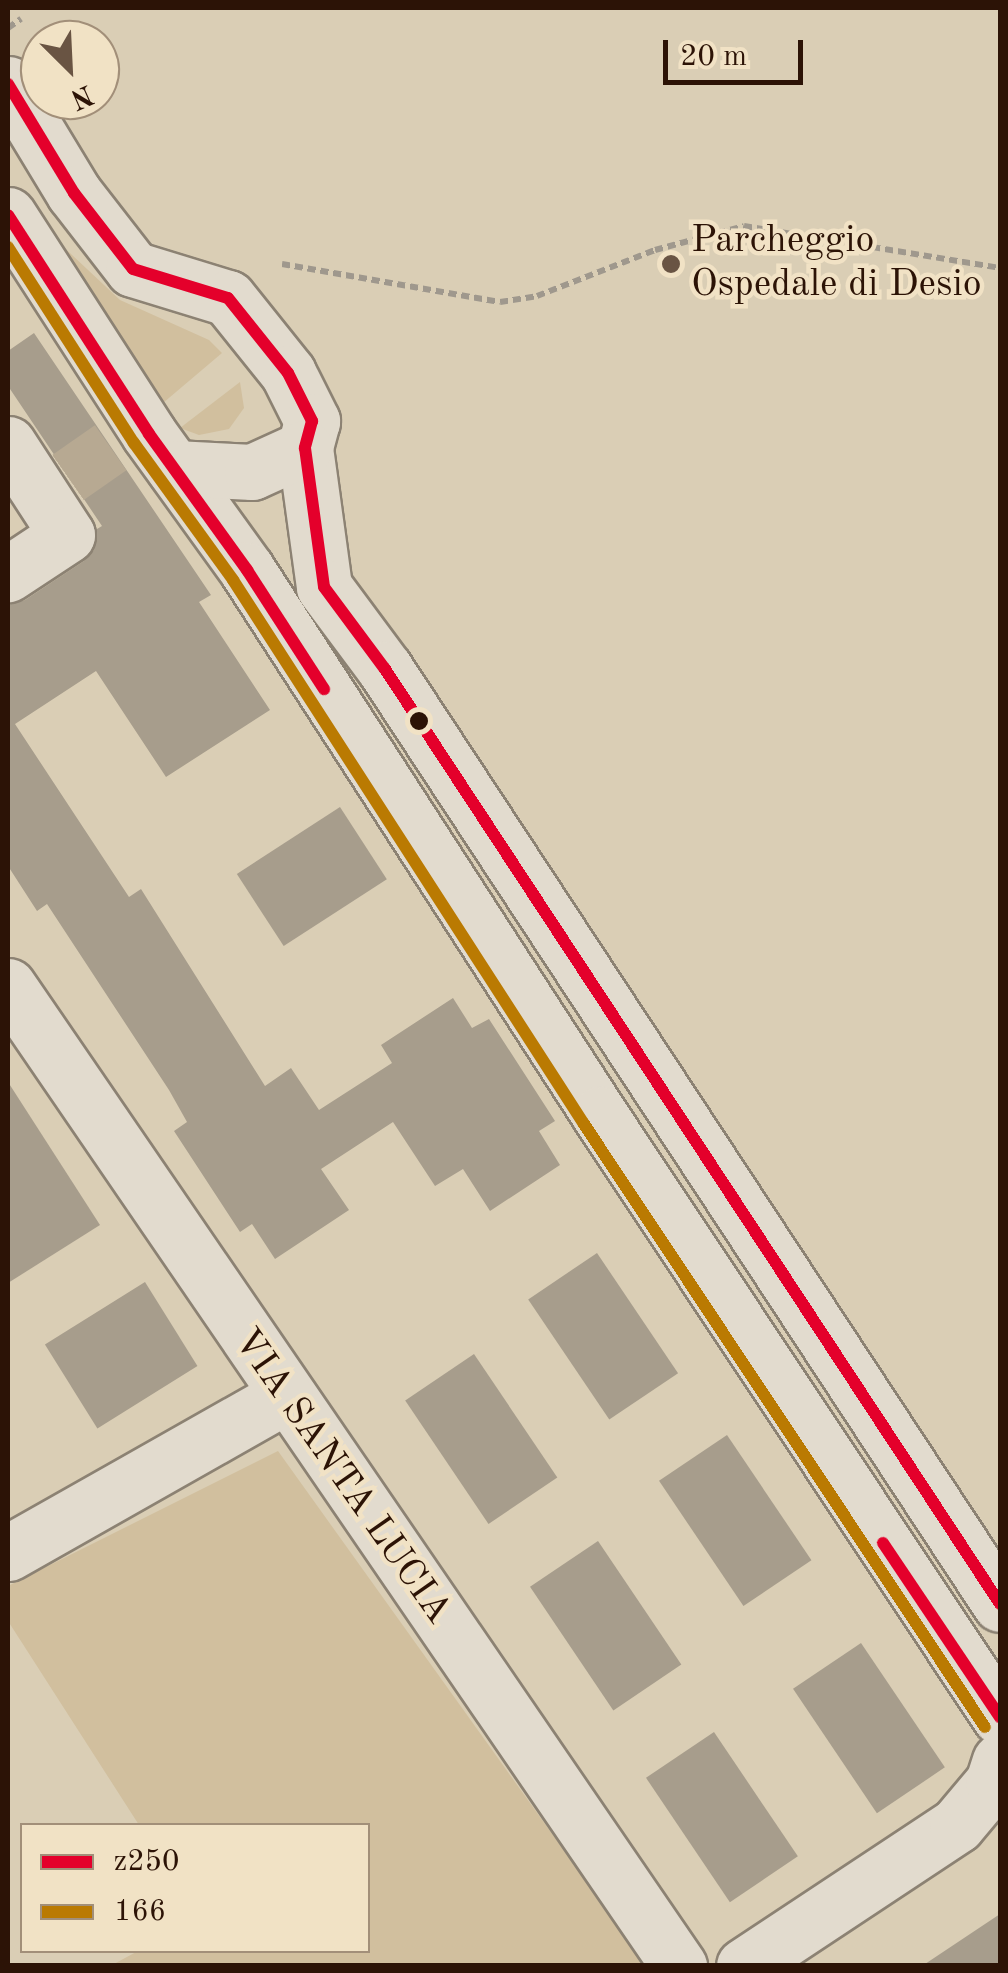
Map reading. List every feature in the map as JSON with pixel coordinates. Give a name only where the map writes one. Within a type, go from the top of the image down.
[{"type":"street","points":[[8,84],[74,193],[133,269],[228,298],[288,373],[312,421],[305,448],[324,587],[386,669],[1000,1604]]},
{"type":"street","points":[[8,216],[90,459],[68,535],[8,574]]},
{"type":"street","points":[[8,444],[90,459],[252,472],[305,448]]},
{"type":"street","points":[[174,468],[247,570],[598,1114],[1000,1716]]},
{"type":"street","name":"VIA SANTA LUCIA","points":[[8,986],[285,1396],[679,1966]]},
{"type":"street","points":[[8,1553],[285,1396]]},
{"type":"street","points":[[744,1966],[979,1823],[1000,1761]]},
{"type":"path","points":[[8,28],[21,19]]},
{"type":"path","points":[[282,264],[500,302],[537,296],[655,250],[744,226],[1000,268]]},
{"type":"shaded area","points":[[55,239],[120,300],[209,340],[222,353],[163,403]]},
{"type":"shaded area","points":[[240,382],[244,408],[229,429],[199,435],[180,428]]},
{"type":"shaded area","points":[[278,1451],[646,1965],[112,1965],[134,1953],[370,1953],[370,1823],[138,1823],[8,1621],[8,1586]]},
{"type":"building","points":[[34,333],[211,595],[199,602],[270,710],[166,777],[96,671],[15,724],[129,897],[141,889],[265,1086],[291,1068],[319,1110],[392,1063],[381,1045],[453,998],[472,1028],[489,1019],[555,1121],[539,1131],[560,1165],[490,1211],[463,1169],[435,1186],[393,1122],[321,1169],[349,1210],[275,1259],[252,1224],[240,1232],[174,1131],[187,1122],[169,1090],[47,904],[37,911],[8,866],[8,605],[25,600],[84,561],[94,550],[97,529],[102,526],[8,386],[8,351]]},
{"type":"building","points":[[340,807],[387,879],[284,946],[237,874]]},
{"type":"building","points":[[8,1082],[100,1225],[8,1283]]},
{"type":"building","points":[[597,1253],[678,1373],[609,1420],[528,1299]]},
{"type":"building","points":[[145,1282],[197,1366],[97,1428],[45,1345]]},
{"type":"building","points":[[474,1354],[557,1478],[489,1524],[405,1400]]},
{"type":"building","points":[[727,1435],[811,1560],[743,1606],[659,1481]]},
{"type":"building","points":[[598,1541],[681,1665],[613,1710],[530,1587]]},
{"type":"building","points":[[861,1643],[945,1767],[877,1813],[793,1689]]},
{"type":"building","points":[[714,1732],[798,1856],[730,1902],[646,1778]]},
{"type":"building","points":[[1000,1914],[1000,1966],[922,1966]]},
{"type":"tunnel","points":[[68,477],[111,447]]},
{"type":"transit line","name":"z250","points":[[8,84],[74,193],[133,269],[228,298],[288,373],[312,421],[305,448],[324,587],[385,669],[1000,1604]]},
{"type":"transit line","name":"z250","points":[[8,215],[149,434],[247,570],[324,689]]},
{"type":"transit line","name":"166","points":[[8,247],[134,443],[233,580],[584,1124],[985,1727]]},
{"type":"transit line","name":"z250","points":[[883,1543],[1000,1717]]},
{"type":"place","name":"Parcheggio Ospedale di Desio","points":[[671,264]]}]
